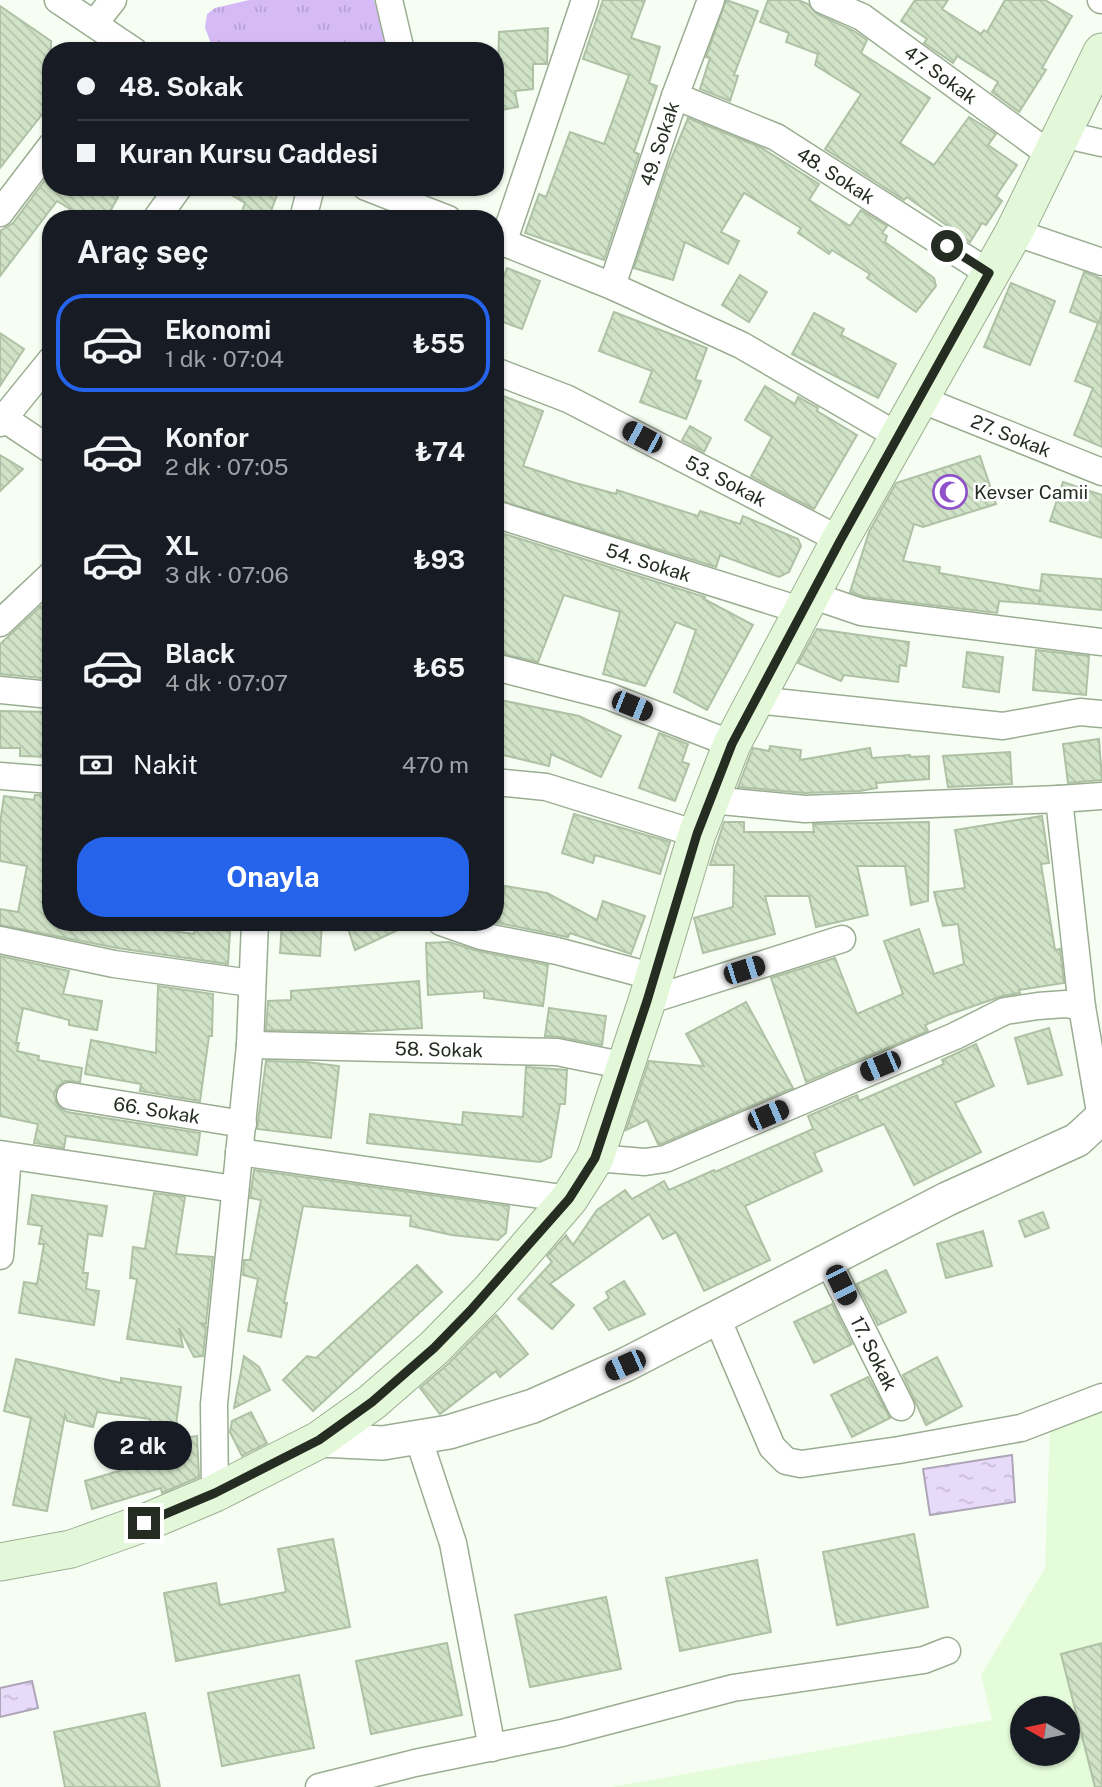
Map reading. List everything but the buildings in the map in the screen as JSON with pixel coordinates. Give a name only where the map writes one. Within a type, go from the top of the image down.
[{"type":"main road","points":[[0,1562],[71,1549],[144,1523],[215,1493],[319,1440],[372,1402],[434,1348],[489,1292],[569,1199],[595,1158],[651,989],[697,834],[732,744],[840,541],[1014,232],[1102,52]]},
{"type":"street","points":[[58,0],[119,42]]},
{"type":"street","points":[[94,24],[113,0]]},
{"type":"street","points":[[389,0],[399,42]]},
{"type":"street","points":[[504,227],[585,0]]},
{"type":"street","name":"49. Sokak","points":[[612,286],[675,96],[711,0]]},
{"type":"street","name":"47. Sokak","points":[[823,0],[862,17],[1057,145]]},
{"type":"street","name":"48. Sokak","points":[[675,96],[776,137],[989,273]]},
{"type":"street","points":[[1057,145],[1102,142]]},
{"type":"street","points":[[0,213],[42,158]]},
{"type":"street","points":[[399,196],[435,206]]},
{"type":"street","points":[[1014,232],[1102,262]]},
{"type":"street","points":[[504,243],[612,286],[741,345],[898,436]]},
{"type":"street","points":[[42,371],[1,419],[42,444]]},
{"type":"street","name":"53. Sokak","points":[[504,374],[568,399],[840,541]]},
{"type":"street","name":"27. Sokak","points":[[920,400],[1102,472]]},
{"type":"street","name":"54. Sokak","points":[[504,517],[807,603],[1102,642]]},
{"type":"street","points":[[0,623],[42,583]]},
{"type":"street","points":[[504,669],[608,696],[732,744]]},
{"type":"street","points":[[0,690],[42,694]]},
{"type":"street","points":[[756,700],[1003,726],[1080,712],[1102,714]]},
{"type":"street","points":[[0,776],[42,779]]},
{"type":"street","points":[[504,783],[546,787],[697,834]]},
{"type":"street","points":[[711,800],[805,809],[1102,796]]},
{"type":"street","points":[[319,1440],[383,1443],[449,1432],[533,1406],[625,1365],[947,1199],[1077,1140],[1101,1120],[1082,1007],[1059,799]]},
{"type":"street","points":[[215,1493],[214,1404],[250,1045],[254,931]]},
{"type":"street","points":[[467,931],[557,950],[651,989],[842,939]]},
{"type":"street","points":[[0,940],[114,964],[251,983]]},
{"type":"street","points":[[595,1158],[645,1162],[665,1159],[955,1036],[1005,1011],[1066,1004],[1082,1007]]},
{"type":"street","name":"58. Sokak","points":[[250,1045],[557,1052],[626,1066]]},
{"type":"street","name":"66. Sokak","points":[[70,1096],[243,1124]]},
{"type":"street","points":[[239,1152],[569,1199]]},
{"type":"street","points":[[0,1256],[4,1155],[235,1189]]},
{"type":"street","name":"17. Sokak","points":[[828,1261],[901,1407]]},
{"type":"street","points":[[717,1318],[772,1447],[786,1461],[801,1464],[1021,1428],[1102,1397]]},
{"type":"street","points":[[418,1437],[453,1543],[492,1748]]},
{"type":"street","points":[[319,1787],[415,1763],[562,1733],[733,1688],[924,1660],[947,1651]]},
{"type":"shaded area","points":[[1102,1411],[1102,1787],[611,1787],[992,1720],[981,1675],[1045,1568],[1050,1429]]},
{"type":"green space","points":[[249,0],[374,0],[386,42],[210,42],[205,28],[207,14],[215,8]]},
{"type":"green space","points":[[304,17],[310,42],[227,42],[226,35]]},
{"type":"water","points":[[1012,1455],[1015,1502],[930,1515],[923,1469]]},
{"type":"water","points":[[32,1681],[38,1708],[0,1717],[0,1688]]},
{"type":"place","name":"Kevser Camii","points":[[950,492]]},
{"type":"route","points":[[144,1523],[215,1493],[319,1440],[372,1402],[434,1348],[489,1292],[569,1199],[595,1158],[647,1001],[697,834],[732,744],[840,541],[989,273],[947,246]]}]
